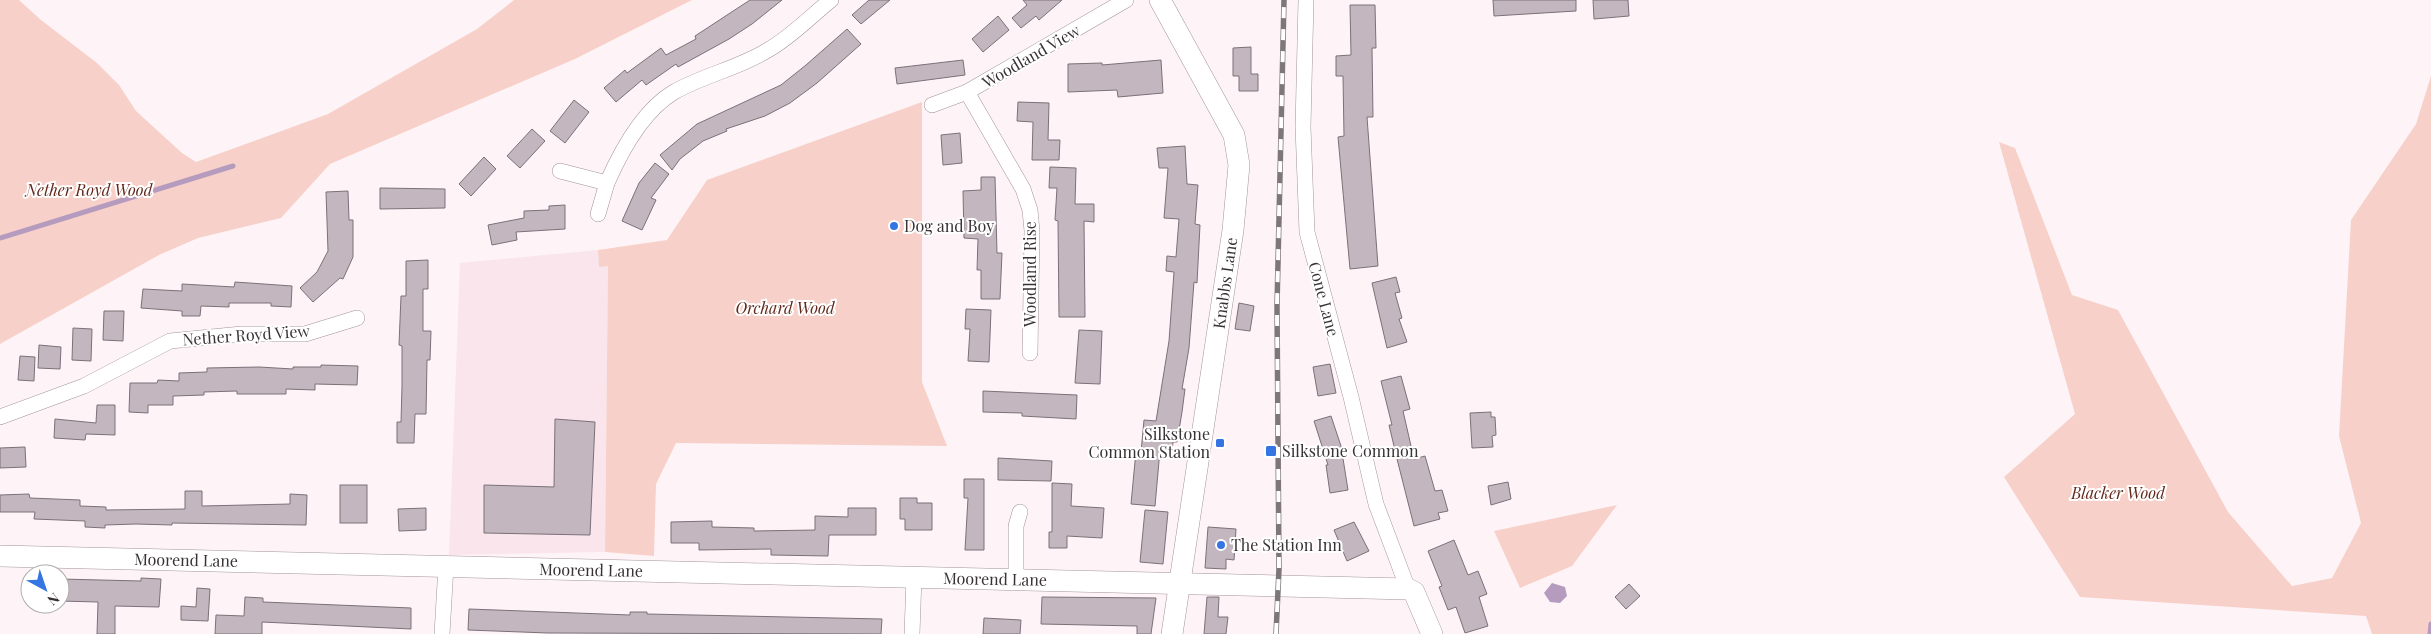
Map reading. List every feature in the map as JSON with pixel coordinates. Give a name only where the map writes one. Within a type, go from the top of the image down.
[{"type":"street","points":[[598,214],[607,183],[626,146],[644,120],[658,105],[674,92],[770,50],[831,0]]},
{"type":"street","name":"Woodland View","points":[[932,106],[967,92],[1126,0]]},
{"type":"street","name":"Knabbs Lane","points":[[1160,0],[1234,136],[1239,165],[1233,230],[1172,634]]},
{"type":"street","name":"Cone Lane","points":[[1306,0],[1303,127],[1307,232],[1351,397],[1376,504],[1408,589],[1414,592],[1432,634]]},
{"type":"street","name":"Woodland Rise","points":[[967,92],[1023,189],[1030,210],[1032,231],[1030,353]]},
{"type":"street","points":[[560,171],[607,183]]},
{"type":"street","name":"Nether Royd View","points":[[0,417],[84,386],[170,341],[242,334],[305,334],[357,318]]},
{"type":"street","points":[[1016,579],[1016,526],[1020,512]]},
{"type":"street","name":"Moorend Lane","points":[[0,556],[1181,583]]},
{"type":"street","points":[[442,634],[446,566]]},
{"type":"street","points":[[912,634],[914,577]]},
{"type":"street","points":[[1181,583],[1408,589]]},
{"type":"shaded area","points":[[598,250],[599,267],[608,265],[605,552],[449,555],[460,263]]},
{"type":"shaded area","points":[[1552,583],[1565,587],[1567,596],[1560,603],[1550,602],[1544,593]]},
{"type":"green space","name":"Nether Royd Wood","points":[[0,0],[19,0],[41,20],[97,63],[119,85],[136,111],[182,153],[196,162],[328,114],[477,29],[514,0],[692,0],[575,59],[330,164],[281,218],[198,238],[159,255],[0,344]]},
{"type":"green space","name":"Blacker Wood","points":[[2431,76],[2431,634],[2372,634],[2366,616],[2080,597],[2004,477],[2075,414],[1999,142],[2015,148],[2072,295],[2118,310],[2228,512],[2292,586],[2332,578],[2361,523],[2339,436],[2351,220],[2416,124]]},
{"type":"green space","name":"Orchard Wood","points":[[922,102],[922,382],[947,446],[676,443],[656,484],[654,556],[605,552],[608,266],[599,267],[598,250],[667,240],[707,180]]},
{"type":"green space","points":[[1617,505],[1572,566],[1520,588],[1494,531]]},
{"type":"building","points":[[750,0],[782,0],[752,24],[729,39],[678,67],[676,64],[646,85],[642,80],[616,102],[604,88],[625,70],[627,73],[661,48],[666,55],[696,39],[695,36]]},
{"type":"building","points":[[869,0],[890,0],[861,24],[852,15]]},
{"type":"building","points":[[1023,0],[1062,0],[1039,20],[1036,16],[1021,28],[1012,18],[1027,5]]},
{"type":"building","points":[[1493,0],[1576,0],[1576,11],[1494,16]]},
{"type":"building","points":[[1593,0],[1628,0],[1629,16],[1594,19]]},
{"type":"building","points":[[1350,5],[1375,5],[1376,48],[1372,48],[1373,117],[1367,117],[1378,266],[1350,269],[1338,137],[1344,136],[1343,76],[1336,76],[1336,56],[1351,55]]},
{"type":"building","points":[[998,16],[1009,30],[983,52],[972,39]]},
{"type":"building","points":[[847,29],[861,44],[817,83],[790,103],[765,116],[726,129],[727,131],[703,141],[680,159],[672,170],[660,155],[697,124],[781,85]]},
{"type":"building","points":[[1251,47],[1251,74],[1258,74],[1258,91],[1239,91],[1239,76],[1233,76],[1233,48]]},
{"type":"building","points":[[963,60],[965,75],[897,84],[895,68]]},
{"type":"building","points":[[1161,60],[1163,93],[1118,97],[1117,90],[1068,92],[1068,64],[1102,63],[1102,65]]},
{"type":"building","points":[[574,100],[589,112],[565,143],[550,131]]},
{"type":"building","points":[[1018,102],[1049,103],[1048,140],[1060,140],[1059,160],[1032,160],[1033,122],[1017,121]]},
{"type":"building","points":[[532,129],[545,141],[520,168],[507,156]]},
{"type":"building","points":[[960,133],[962,163],[943,165],[941,135]]},
{"type":"building","points":[[1185,146],[1187,184],[1198,185],[1195,224],[1200,225],[1197,283],[1194,282],[1189,348],[1182,389],[1185,389],[1182,412],[1177,442],[1173,442],[1172,451],[1160,450],[1155,506],[1131,504],[1136,451],[1141,452],[1144,420],[1156,421],[1169,341],[1174,272],[1166,271],[1167,256],[1176,257],[1179,219],[1164,218],[1168,168],[1159,168],[1157,148]]},
{"type":"building","points":[[484,157],[496,169],[471,196],[459,184]]},
{"type":"building","points":[[655,163],[669,174],[651,198],[656,200],[642,230],[622,221],[639,183]]},
{"type":"building","points":[[1050,167],[1076,168],[1075,204],[1094,204],[1094,222],[1084,221],[1085,317],[1059,317],[1058,221],[1055,220],[1057,188],[1049,188]]},
{"type":"building","points":[[981,177],[995,177],[997,253],[1002,253],[1000,299],[981,299],[981,270],[977,270],[978,239],[964,238],[963,191],[981,190]]},
{"type":"building","points":[[380,188],[445,189],[445,208],[380,209]]},
{"type":"building","points":[[348,191],[349,220],[353,220],[353,257],[343,279],[340,278],[313,302],[300,288],[317,272],[328,251],[326,192]]},
{"type":"building","points":[[565,205],[565,229],[516,232],[517,240],[492,245],[488,225],[524,218],[524,211],[549,210],[549,206]]},
{"type":"building","points":[[428,260],[428,289],[423,289],[423,331],[431,331],[430,360],[427,360],[426,414],[415,414],[414,443],[397,443],[397,422],[401,422],[402,386],[402,346],[399,345],[401,296],[406,296],[406,261]]},
{"type":"building","points":[[1396,277],[1400,292],[1395,293],[1402,318],[1399,319],[1407,342],[1387,348],[1372,283]]},
{"type":"building","points":[[235,282],[292,286],[291,307],[271,306],[271,303],[229,303],[229,307],[201,306],[200,316],[182,316],[182,311],[141,308],[143,289],[182,291],[182,284],[234,287]]},
{"type":"building","points":[[1239,303],[1254,306],[1250,331],[1235,329]]},
{"type":"building","points":[[966,309],[991,310],[989,362],[968,361],[970,329],[965,329]]},
{"type":"building","points":[[104,311],[124,311],[123,341],[103,340]]},
{"type":"building","points":[[73,328],[92,329],[91,361],[72,360]]},
{"type":"building","points":[[1079,330],[1102,331],[1100,384],[1075,383]]},
{"type":"building","points":[[39,345],[61,347],[60,369],[38,368]]},
{"type":"building","points":[[20,356],[35,357],[34,381],[18,380]]},
{"type":"building","points":[[1330,364],[1336,393],[1318,396],[1313,367]]},
{"type":"building","points":[[321,365],[358,366],[357,385],[315,384],[315,390],[286,389],[286,394],[237,394],[237,391],[204,392],[204,395],[173,396],[173,405],[148,405],[148,413],[129,412],[130,383],[157,383],[158,380],[179,381],[179,373],[207,372],[207,368],[259,367],[293,369],[293,367],[321,367]]},
{"type":"building","points":[[1401,376],[1410,409],[1403,411],[1414,459],[1425,456],[1435,491],[1442,490],[1448,511],[1438,513],[1440,519],[1414,526],[1389,425],[1392,425],[1381,381]]},
{"type":"building","points":[[983,391],[1077,395],[1076,419],[1022,416],[1022,413],[983,412]]},
{"type":"building","points":[[97,405],[115,405],[115,435],[86,434],[85,440],[54,438],[55,419],[96,423]]},
{"type":"building","points":[[1491,412],[1491,417],[1495,417],[1496,435],[1492,436],[1493,447],[1472,448],[1470,413]]},
{"type":"building","points":[[1331,416],[1341,446],[1348,490],[1330,493],[1326,465],[1328,465],[1314,421]]},
{"type":"building","points":[[555,419],[595,422],[590,535],[484,533],[484,485],[554,487]]},
{"type":"building","points":[[25,447],[26,467],[0,468],[0,448]]},
{"type":"building","points":[[998,458],[1052,461],[1051,481],[998,480]]},
{"type":"building","points":[[964,479],[984,479],[984,550],[965,550],[968,498],[964,498]]},
{"type":"building","points":[[1508,482],[1511,499],[1491,505],[1488,486]]},
{"type":"building","points":[[1052,483],[1072,484],[1071,506],[1104,508],[1102,538],[1067,536],[1067,548],[1049,548],[1049,532],[1052,532]]},
{"type":"building","points":[[340,485],[367,485],[367,523],[340,523]]},
{"type":"building","points":[[185,491],[202,491],[202,506],[290,504],[290,494],[307,495],[306,525],[172,523],[172,525],[105,525],[105,528],[85,527],[85,521],[34,519],[35,512],[0,512],[0,495],[29,494],[30,498],[80,500],[80,506],[106,507],[106,510],[185,509]]},
{"type":"building","points":[[900,498],[917,498],[917,503],[932,503],[932,530],[905,530],[905,519],[900,519]]},
{"type":"building","points":[[426,508],[426,530],[399,531],[398,509]]},
{"type":"building","points":[[848,508],[876,508],[876,535],[829,535],[828,556],[771,555],[771,549],[699,550],[699,543],[671,543],[671,522],[712,521],[712,527],[754,528],[754,531],[815,530],[815,516],[848,517]]},
{"type":"building","points":[[1145,510],[1168,512],[1163,564],[1140,562]]},
{"type":"building","points":[[1354,522],[1369,551],[1347,561],[1334,530]]},
{"type":"building","name":"The Station Inn","points":[[1208,527],[1236,529],[1234,560],[1226,559],[1226,569],[1205,568]]},
{"type":"building","points":[[1454,540],[1468,575],[1478,571],[1487,594],[1479,597],[1488,626],[1465,633],[1456,607],[1448,610],[1439,587],[1442,586],[1428,551]]},
{"type":"building","points":[[141,578],[161,579],[159,607],[115,606],[115,634],[97,634],[98,602],[70,601],[70,579],[141,581]]},
{"type":"building","points":[[1629,584],[1640,596],[1626,609],[1615,597]]},
{"type":"building","points":[[197,588],[210,589],[208,621],[181,620],[181,606],[196,607]]},
{"type":"building","points":[[245,597],[263,598],[263,602],[411,608],[411,629],[262,622],[262,634],[215,634],[216,615],[244,616]]},
{"type":"building","points":[[1042,597],[1156,598],[1151,634],[1137,634],[1137,626],[1041,624]]},
{"type":"building","points":[[1207,597],[1219,597],[1218,617],[1228,617],[1226,634],[1204,634]]},
{"type":"building","points":[[469,609],[630,615],[630,612],[647,612],[647,614],[882,619],[881,634],[548,633],[468,630]]},
{"type":"building","points":[[984,618],[1021,620],[1020,634],[983,634]]},
{"type":"waterway","points":[[0,238],[233,166]]},
{"type":"waterway","points":[[2430,634],[2431,624]]},
{"type":"railway","points":[[1276,634],[1279,569],[1277,306],[1284,0]]},
{"type":"place","name":"Dog and Boy","points":[[894,226]]},
{"type":"place","name":"Silkstone Common Station","points":[[1220,443]]},
{"type":"place","name":"Silkstone Common","points":[[1271,451]]},
{"type":"place","name":"The Station Inn","points":[[1221,545]]}]
